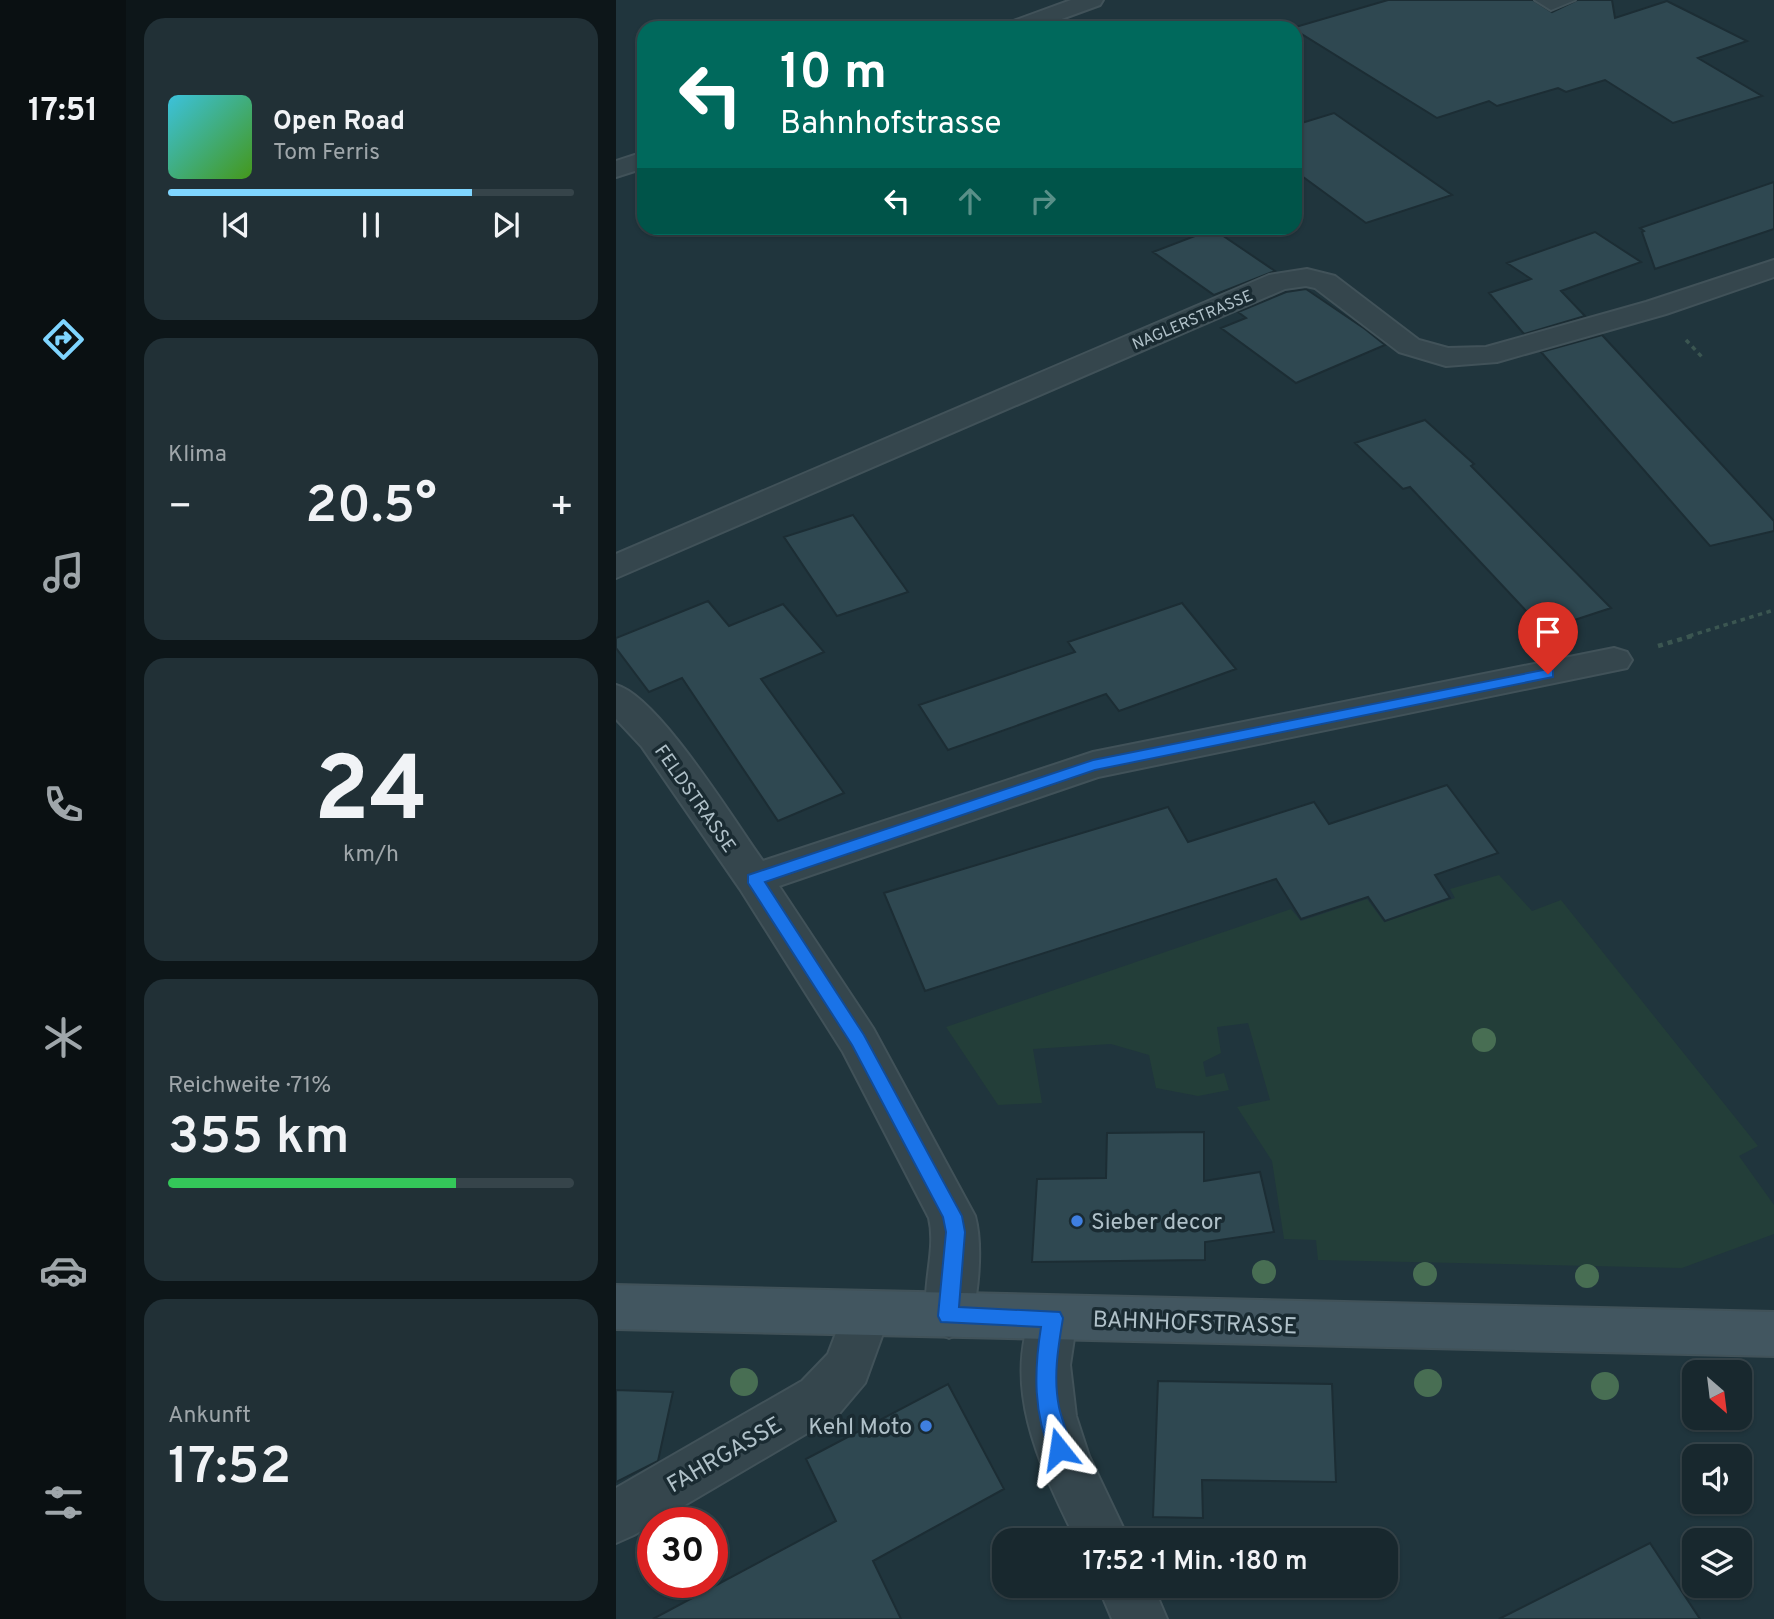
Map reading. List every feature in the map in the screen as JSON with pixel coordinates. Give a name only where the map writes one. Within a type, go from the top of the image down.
[{"type":"main road","name":"BAHNHOFSTRASSE","points":[[616,1307],[1774,1334]]},
{"type":"street","points":[[1034,21],[1088,0]]},
{"type":"street","points":[[616,169],[637,162]]},
{"type":"street","name":"NAGLERSTRASSE","points":[[616,567],[1279,281],[1307,277],[1325,282],[1409,346],[1446,357],[1487,356],[1656,308],[1774,268]]},
{"type":"street","points":[[754,879],[1093,765],[1614,660]]},
{"type":"street","name":"FELDSTRASSE","points":[[616,697],[654,738],[754,879],[858,1040],[952,1216],[956,1232],[948,1316]]},
{"type":"street","name":"FAHRGASSE","points":[[616,1517],[820,1398],[848,1367],[866,1314]]},
{"type":"street","points":[[1053,1318],[1045,1370],[1048,1406],[1059,1449],[1097,1528]]},
{"type":"street","points":[[1130,1598],[1140,1619]]},
{"type":"lane","points":[[1543,0],[1551,5],[1567,0]]},
{"type":"path","points":[[1614,660],[1774,610]]},
{"type":"green space","points":[[1499,875],[1532,911],[1561,900],[1758,1146],[1739,1156],[1774,1205],[1774,1234],[1682,1268],[1318,1260],[1316,1240],[1284,1239],[1272,1161],[1237,1107],[1270,1100],[1248,1023],[1217,1027],[1221,1053],[1203,1062],[1206,1077],[1224,1073],[1229,1090],[1198,1096],[1156,1088],[1149,1055],[1111,1044],[1033,1049],[1042,1103],[998,1105],[946,1027],[1291,909],[1301,921],[1367,899],[1384,922],[1455,898],[1450,889]]},
{"type":"building","points":[[1388,0],[1533,0],[1552,12],[1577,0],[1612,0],[1615,18],[1667,1],[1747,41],[1698,58],[1762,96],[1673,123],[1605,80],[1566,92],[1558,88],[1497,106],[1489,101],[1437,118],[1302,34],[1302,25]]},
{"type":"building","points":[[1334,113],[1452,195],[1366,223],[1302,176],[1302,123]]},
{"type":"building","points":[[1774,182],[1774,229],[1655,269],[1642,232],[1644,231],[1640,228]]},
{"type":"building","points":[[1595,232],[1641,262],[1561,291],[1585,316],[1524,334],[1489,293],[1531,279],[1507,263]]},
{"type":"building","points":[[1197,235],[1222,235],[1275,271],[1214,295],[1153,252]]},
{"type":"building","points":[[1306,289],[1385,345],[1296,383],[1221,328],[1246,318],[1238,312],[1286,292]]},
{"type":"building","points":[[1602,335],[1774,521],[1774,531],[1710,546],[1541,352]]},
{"type":"building","points":[[1425,420],[1474,464],[1471,466],[1611,608],[1544,630],[1410,487],[1403,489],[1355,443]]},
{"type":"building","points":[[853,515],[908,592],[837,616],[784,537]]},
{"type":"building","points":[[708,601],[729,626],[783,604],[824,652],[761,679],[844,793],[778,821],[682,678],[649,692],[616,648],[616,638]]},
{"type":"building","points":[[1182,603],[1236,669],[1119,711],[1106,694],[948,750],[919,705],[1075,652],[1068,642]]},
{"type":"building","points":[[1447,785],[1498,853],[1435,875],[1450,898],[1385,921],[1368,897],[1301,919],[1276,879],[925,991],[884,893],[1168,807],[1188,842],[1314,802],[1329,824]]},
{"type":"building","points":[[1204,1132],[1204,1181],[1260,1172],[1274,1232],[1205,1242],[1205,1260],[1032,1262],[1037,1179],[1106,1178],[1107,1133]]},
{"type":"building","points":[[1158,1381],[1332,1384],[1336,1482],[1202,1480],[1203,1518],[1153,1517]]},
{"type":"building","points":[[948,1384],[1004,1489],[873,1561],[901,1619],[653,1619],[692,1598],[728,1598],[728,1579],[836,1521],[806,1459]]},
{"type":"building","points":[[616,1390],[673,1392],[658,1461],[616,1482]]},
{"type":"building","points":[[1650,1543],[1682,1592],[1682,1598],[1686,1598],[1700,1619],[1499,1619]]},
{"type":"place","name":"Sieber decor","points":[[1077,1221]]},
{"type":"place","name":"Kehl Moto","points":[[926,1426]]},
{"type":"route","points":[[1059,1449],[1048,1406],[1045,1370],[1053,1318],[948,1316],[956,1232],[952,1216],[858,1040],[754,879],[1093,765],[1548,674]]}]
